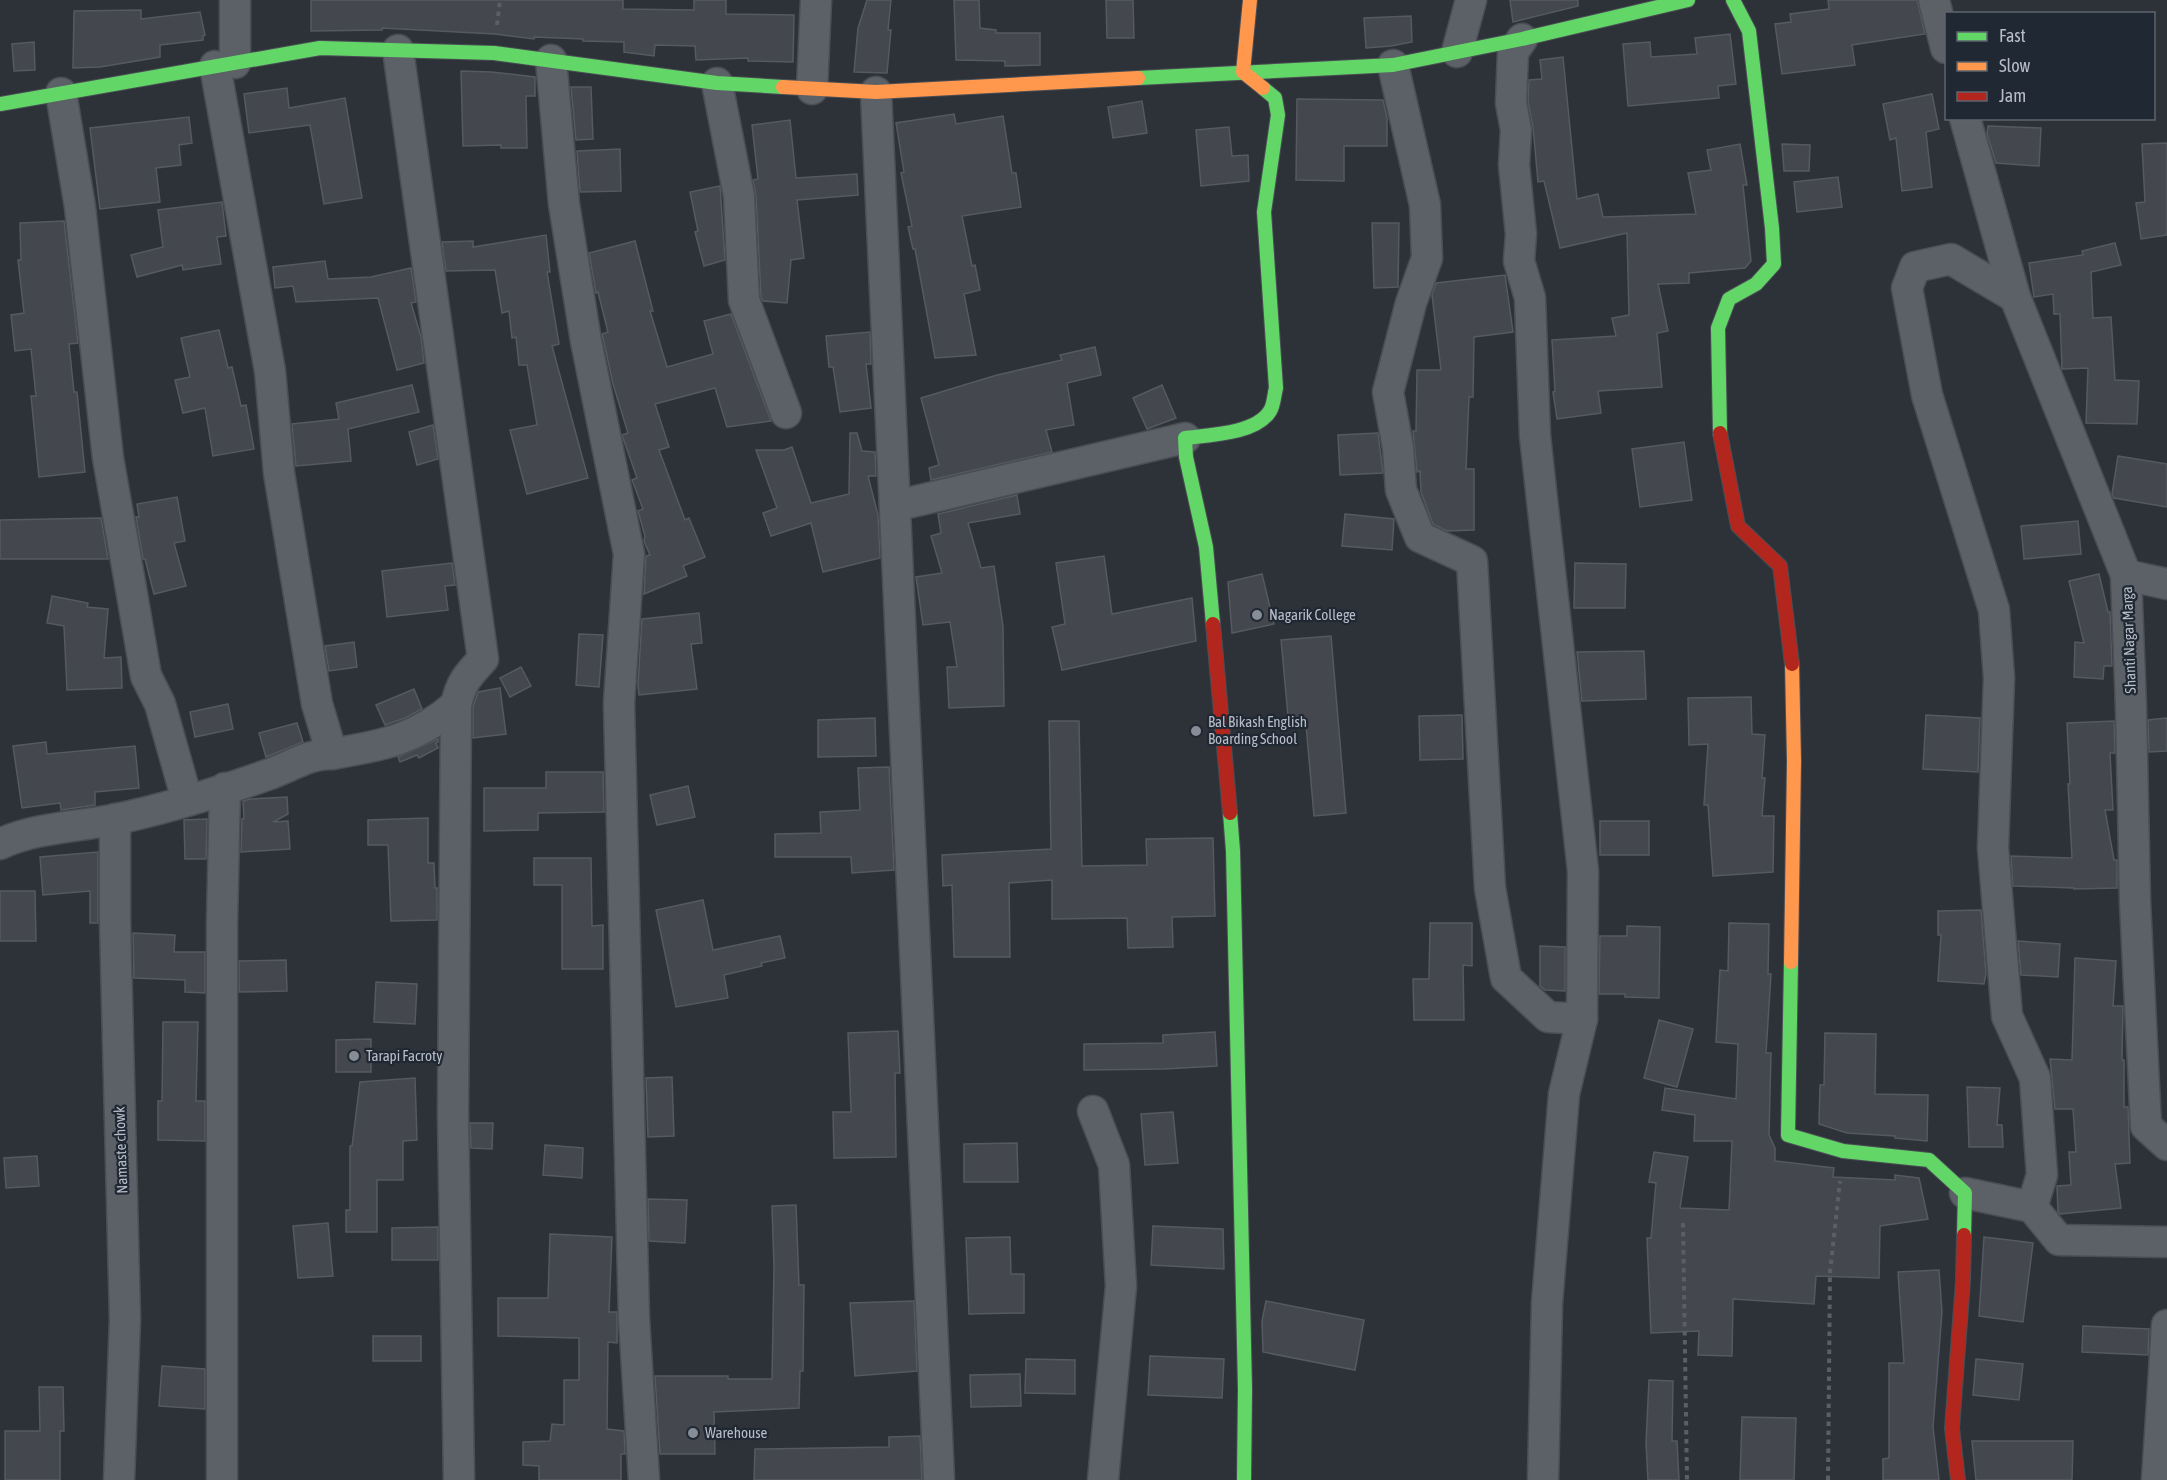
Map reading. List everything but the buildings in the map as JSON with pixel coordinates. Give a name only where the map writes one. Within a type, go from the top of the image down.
[{"type":"street","points":[[235,0],[225,64],[270,371],[279,473],[317,704],[332,754]]},
{"type":"street","points":[[812,88],[816,0]]},
{"type":"street","points":[[1242,72],[1250,0]]},
{"type":"street","points":[[1457,52],[1471,0]]},
{"type":"street","points":[[0,104],[320,48],[494,53],[717,83],[876,92],[1393,65],[1522,39],[1688,0]]},
{"type":"street","points":[[1733,0],[1749,31],[1772,228],[1774,264],[1756,284],[1729,299],[1718,328],[1720,436],[1738,526],[1780,566],[1793,672],[1794,761],[1788,1136],[1843,1151],[1929,1160],[1965,1193],[2032,1207],[2059,1240],[2167,1242]]},
{"type":"street","points":[[1934,0],[1945,41]]},
{"type":"street","points":[[1522,39],[1513,52],[1510,103],[1516,130],[1514,165],[1521,234],[1519,261],[1530,298],[1535,436],[1583,871],[1582,1020],[1564,1094],[1547,1303],[1543,1480]]},
{"type":"street","points":[[398,50],[483,658],[466,677],[456,705],[453,1114],[459,1480]]},
{"type":"street","points":[[551,60],[564,204],[586,341],[629,554],[619,703],[634,1319],[644,1480]]},
{"type":"street","points":[[1393,65],[1425,205],[1427,258],[1411,303],[1388,392],[1398,448],[1401,490],[1420,537],[1472,561],[1490,888],[1506,978],[1548,1017],[1582,1020]]},
{"type":"street","points":[[895,506],[1185,438],[1229,432],[1260,421],[1270,411],[1276,388],[1264,212],[1278,115],[1275,98],[1242,72]]},
{"type":"street","points":[[717,83],[740,195],[744,300],[786,413]]},
{"type":"street","points":[[876,92],[939,1480]]},
{"type":"street","points":[[61,93],[80,207],[108,458],[146,676],[160,704],[187,800]]},
{"type":"street","name":"Shanti Nagar Marga","points":[[1966,120],[2015,297],[2126,575],[2135,902],[2146,1126],[2167,1145]]},
{"type":"street","points":[[2015,297],[1950,259],[1915,267],[1907,288],[1927,395],[1994,610],[1999,678],[1993,848],[2007,1016],[2035,1078],[2042,1175],[2032,1207]]},
{"type":"street","points":[[1185,438],[1186,457],[1206,547],[1233,851],[1245,1377],[1244,1480]]},
{"type":"street","points":[[2126,575],[2167,585]]},
{"type":"street","points":[[0,844],[15,836],[115,819],[187,800],[268,775],[322,753],[332,754],[373,747],[409,737],[442,717],[456,705]]},
{"type":"street","points":[[222,1480],[222,923],[225,788]]},
{"type":"street","name":"Namaste chowk","points":[[115,819],[115,932],[125,1319],[119,1480]]},
{"type":"street","points":[[1093,1111],[1114,1165],[1121,1286],[1103,1480]]},
{"type":"street","points":[[1958,1480],[1952,1428],[1963,1281],[1965,1193]]},
{"type":"street","points":[[2157,1480],[2167,1325]]},
{"type":"path","points":[[1828,1480],[1830,1272],[1843,1151]]},
{"type":"path","points":[[1683,1223],[1687,1480]]},
{"type":"traffic: fast","points":[[1138,78],[1393,65],[1522,39],[1688,0]]},
{"type":"traffic: fast","points":[[1720,433],[1718,328],[1729,299],[1756,284],[1774,264],[1772,228],[1749,31],[1733,0]]},
{"type":"traffic: fast","points":[[0,104],[320,48],[494,53],[717,83],[783,87]]},
{"type":"traffic: fast","points":[[1213,624],[1206,547],[1186,457],[1185,438],[1243,429],[1263,419],[1273,403],[1276,388],[1264,212],[1278,115],[1275,98],[1263,88]]},
{"type":"traffic: fast","points":[[1230,813],[1233,851],[1245,1389],[1244,1480]]},
{"type":"traffic: fast","points":[[1791,962],[1788,1135],[1843,1151],[1929,1160],[1965,1193],[1964,1235]]},
{"type":"traffic: slow","points":[[1250,0],[1243,72],[1263,88]]},
{"type":"traffic: slow","points":[[783,87],[876,92],[1138,78]]},
{"type":"traffic: slow","points":[[1791,962],[1794,761],[1792,664]]},
{"type":"traffic: jam","points":[[1720,433],[1738,526],[1780,566],[1792,664]]},
{"type":"traffic: jam","points":[[1213,624],[1230,813]]},
{"type":"traffic: jam","points":[[1958,1480],[1952,1428],[1963,1281],[1964,1235]]},
{"type":"place","name":"Nagarik College","points":[[1257,615]]},
{"type":"place","name":"Bal Bikash English Boarding School","points":[[1196,731]]},
{"type":"place","name":"Tarapi Facroty","points":[[354,1056]]},
{"type":"place","name":"Warehouse","points":[[693,1433]]}]
